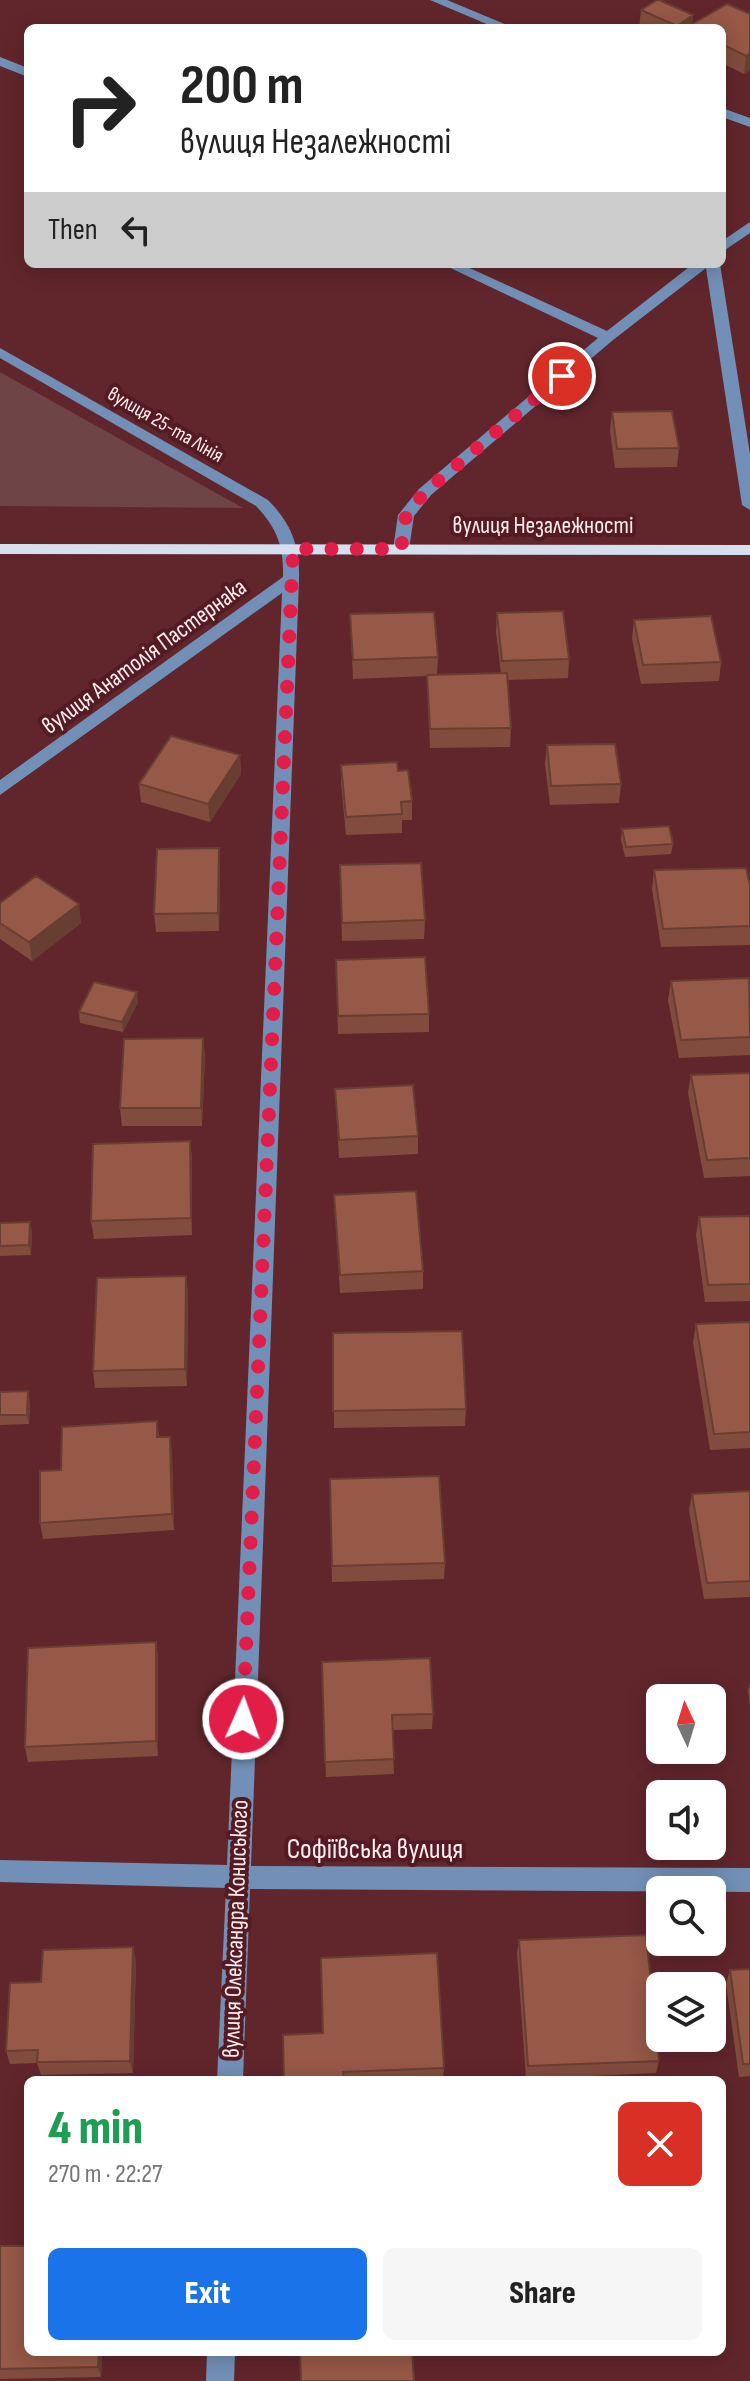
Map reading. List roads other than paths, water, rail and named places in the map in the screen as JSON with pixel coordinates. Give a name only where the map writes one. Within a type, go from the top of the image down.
[{"type":"main road","name":"вулиця Незалежності","points":[[0,549],[750,550]]},
{"type":"street","points":[[436,0],[498,24]]},
{"type":"street","points":[[0,61],[24,71]]},
{"type":"street","points":[[726,114],[750,123]]},
{"type":"street","points":[[726,245],[750,226]]},
{"type":"street","points":[[458,268],[608,337]]},
{"type":"street","points":[[401,549],[406,515],[425,492],[608,337],[697,268]]},
{"type":"street","points":[[714,268],[750,505]]},
{"type":"street","name":"вулиця 25-та Лінія","points":[[0,352],[262,503],[277,517],[293,549]]},
{"type":"street","points":[[291,579],[293,549]]},
{"type":"street","name":"вулиця Анатолія Пастернака","points":[[0,789],[291,579]]},
{"type":"street","name":"вулиця Олександра Кониського","points":[[230,2076],[291,579]]},
{"type":"street","name":"Софіївська вулиця","points":[[0,1871],[236,1877],[750,1880]]},
{"type":"street","points":[[220,2381],[221,2356]]}]
